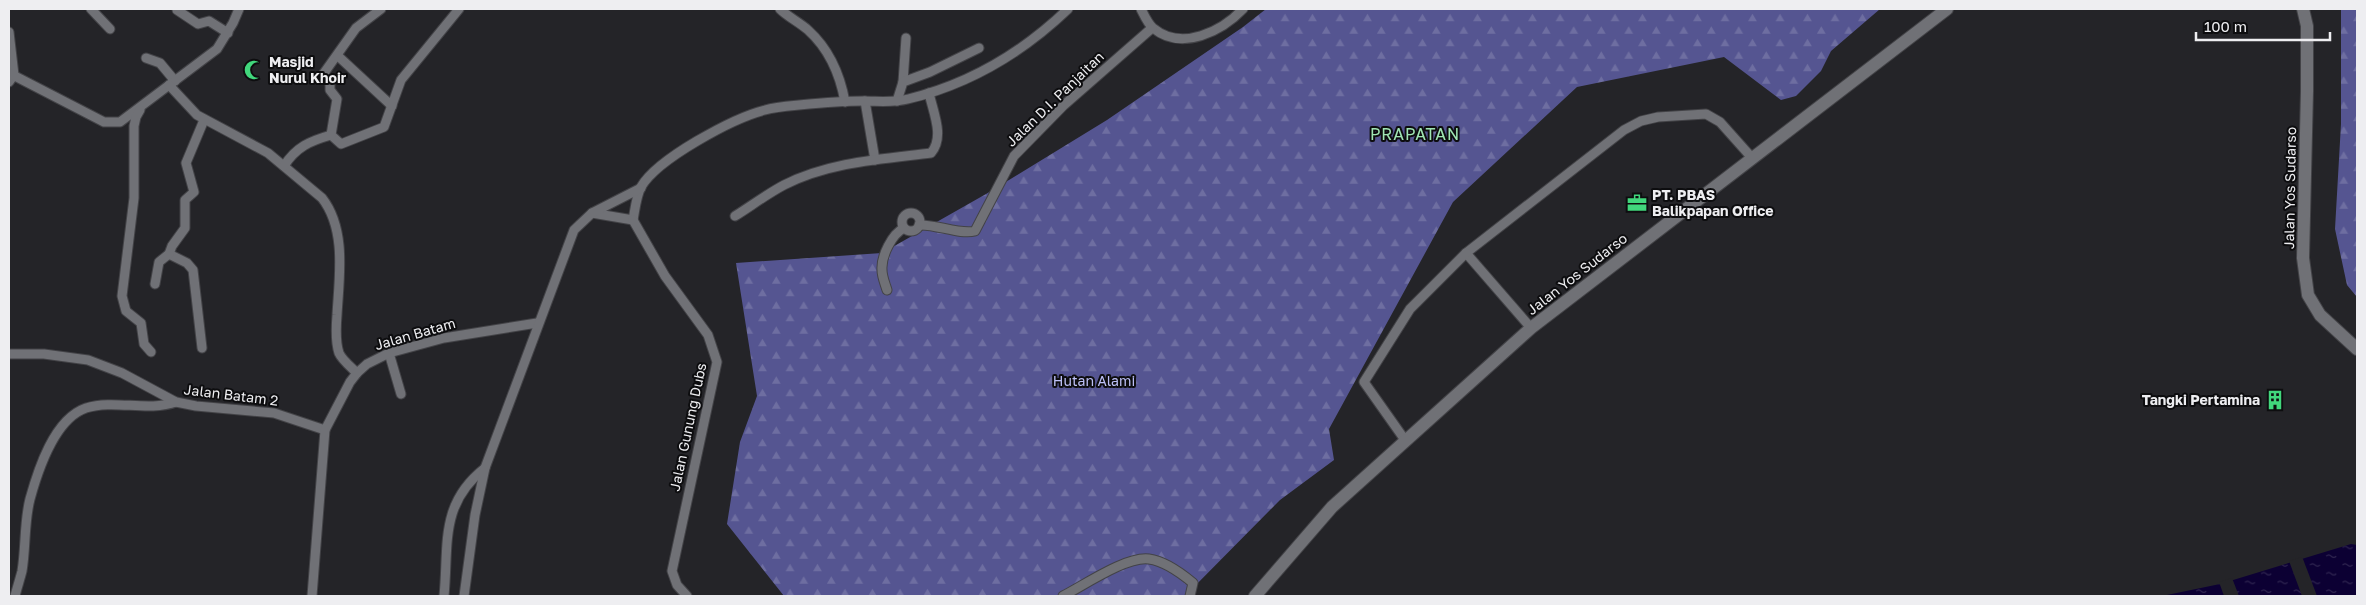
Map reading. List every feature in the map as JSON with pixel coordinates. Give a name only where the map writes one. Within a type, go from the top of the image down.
[{"type":"main road","name":"Jalan Yos Sudarso","points":[[1255,596],[1332,507],[1532,328],[1947,9]]},
{"type":"main road","name":"Jalan Yos Sudarso","points":[[2303,9],[2307,26],[2303,258],[2308,294],[2320,314],[2357,349]]},
{"type":"street","points":[[91,9],[110,29]]},
{"type":"street","points":[[9,32],[10,77],[104,122],[120,122],[217,49],[228,33],[239,9]]},
{"type":"street","points":[[331,135],[338,101],[330,90],[330,84],[324,73],[338,56],[356,28],[381,9]]},
{"type":"street","points":[[331,135],[338,142],[345,143],[380,129],[385,125],[401,80],[459,9]]},
{"type":"street","points":[[780,9],[806,29],[826,50],[841,80],[845,102]]},
{"type":"street","points":[[592,213],[633,220],[641,188],[653,172],[678,152],[716,131],[764,110],[845,102],[897,101],[929,94],[970,79],[993,67],[1068,9]]},
{"type":"street","points":[[1141,9],[1152,28],[1173,37],[1189,38],[1204,36],[1221,28],[1243,9]]},
{"type":"street","points":[[177,10],[198,24],[209,21],[228,33]]},
{"type":"street","name":"Jalan D.I. Panjaitan","points":[[919,225],[932,224],[964,231],[975,230],[1014,156],[1064,105],[1152,28]]},
{"type":"street","points":[[897,101],[903,82],[906,38]]},
{"type":"street","points":[[903,82],[930,72],[979,48]]},
{"type":"street","points":[[338,56],[392,106]]},
{"type":"street","points":[[146,58],[160,63],[185,104],[204,120],[268,154],[322,198],[329,207],[336,225],[341,275],[336,338],[339,355],[357,373]]},
{"type":"street","points":[[735,216],[784,185],[828,169],[875,160],[931,153],[937,146],[938,137],[929,94]]},
{"type":"street","points":[[865,101],[875,160]]},
{"type":"street","points":[[146,102],[136,117],[134,126],[134,198],[122,296],[126,311],[141,323],[144,344],[151,352]]},
{"type":"street","points":[[1405,440],[1364,382],[1410,309],[1466,253],[1624,130],[1641,121],[1658,117],[1706,114],[1720,122],[1753,160]]},
{"type":"street","points":[[155,284],[159,262],[169,254],[172,246],[185,228],[185,200],[194,192],[186,163],[204,120]]},
{"type":"street","points":[[284,166],[294,152],[305,143],[331,135]]},
{"type":"street","points":[[464,596],[484,468],[537,323],[574,230],[592,213],[641,188]]},
{"type":"street","points":[[907,213],[917,215],[919,225],[911,231],[904,228],[902,218],[907,213]]},
{"type":"street","name":"Jalan Gunung Dubs","points":[[633,220],[665,276],[708,335],[717,362],[672,571],[677,585],[687,596]]},
{"type":"street","points":[[886,290],[882,274],[882,262],[894,237],[904,228]]},
{"type":"street","points":[[1466,253],[1532,328]]},
{"type":"street","points":[[169,254],[188,263],[193,270],[202,348]]},
{"type":"street","name":"Jalan Batam","points":[[312,596],[325,430],[350,382],[357,373],[367,364],[389,353],[444,338],[537,323]]},
{"type":"street","points":[[389,353],[401,394]]},
{"type":"street","name":"Jalan Batam 2","points":[[9,354],[44,354],[88,360],[122,373],[176,402],[196,406],[274,413],[325,430]]},
{"type":"street","points":[[15,596],[22,571],[29,500],[51,442],[68,419],[78,411],[99,406],[164,406],[176,402]]},
{"type":"street","points":[[444,596],[449,521],[464,487],[484,468]]},
{"type":"street","points":[[1063,596],[1134,560],[1149,559],[1169,567],[1193,583],[1190,596]]},
{"type":"green space","name":"Hutan Alami","points":[[1266,9],[1880,9],[1831,51],[1821,71],[1796,96],[1781,100],[1724,57],[1577,87],[1453,202],[1329,429],[1334,460],[1280,500],[1185,596],[784,596],[727,524],[740,442],[757,396],[736,263],[882,253],[986,194],[1107,120],[1243,27]]},
{"type":"green space","points":[[2341,9],[2357,9],[2357,297],[2347,285],[2335,229],[2341,124]]},
{"type":"water","points":[[2351,544],[2357,545],[2357,596],[2162,596],[2220,584]]},
{"type":"pier","points":[[2302,557],[2317,596],[2302,596],[2289,561]]},
{"type":"pier","points":[[2232,578],[2239,596],[2224,596],[2219,582]]},
{"type":"place","name":"Masjid Nurul Khoir","points":[[254,70]]},
{"type":"place","name":"PT. PBAS Balikpapan Office","points":[[1637,203]]},
{"type":"place","name":"Tangki Pertamina","points":[[2275,400]]},
{"type":"district","name":"PRAPATAN","points":[[1415,134]]}]
